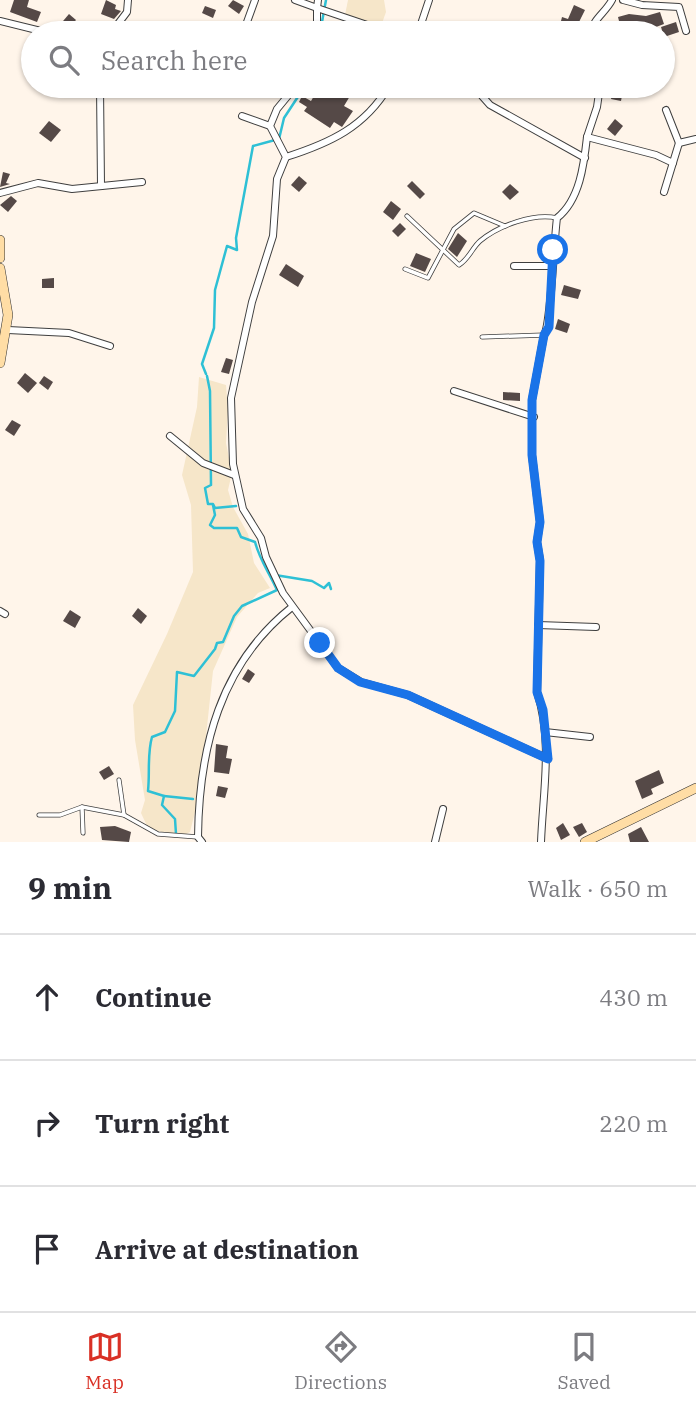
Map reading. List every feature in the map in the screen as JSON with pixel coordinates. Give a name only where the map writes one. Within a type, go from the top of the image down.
[{"type":"main road","points":[[0,240],[0,258]]},
{"type":"main road","points":[[0,268],[8,330],[0,363]]},
{"type":"main road","points":[[585,842],[696,788]]},
{"type":"street","points":[[120,21],[127,12],[128,0]]},
{"type":"street","points":[[247,21],[255,0]]},
{"type":"street","points":[[295,0],[355,21]]},
{"type":"street","points":[[317,21],[318,0]]},
{"type":"street","points":[[422,21],[429,0]]},
{"type":"street","points":[[596,21],[607,10],[611,0]]},
{"type":"street","points":[[623,0],[642,5],[679,7],[686,31]]},
{"type":"street","points":[[0,21],[21,26]]},
{"type":"street","points":[[100,98],[101,186]]},
{"type":"street","points":[[270,126],[277,109],[286,98]]},
{"type":"street","points":[[286,157],[326,144],[372,112],[381,98]]},
{"type":"street","points":[[484,98],[490,106],[585,158]]},
{"type":"street","points":[[541,842],[542,798],[548,759],[537,692],[540,561],[537,542],[540,522],[532,455],[532,400],[544,335],[549,327],[557,218],[567,211],[585,158],[587,137],[598,98]]},
{"type":"street","points":[[664,192],[679,143],[666,110]]},
{"type":"street","points":[[242,116],[270,126],[286,157],[277,179],[273,236],[252,302],[231,398],[234,475],[243,509],[261,538],[271,570],[292,607],[338,668],[360,682],[408,695],[548,759]]},
{"type":"street","points":[[587,137],[656,155],[673,163]]},
{"type":"street","points":[[679,143],[696,139]]},
{"type":"street","points":[[0,193],[38,183],[72,189],[142,182]]},
{"type":"street","points":[[514,266],[552,266]]},
{"type":"street","points":[[8,330],[69,332],[110,346]]},
{"type":"street","points":[[454,391],[534,417]]},
{"type":"street","points":[[170,436],[203,463],[234,475]]},
{"type":"street","points":[[200,839],[204,755],[215,714],[232,676],[251,646],[292,607]]},
{"type":"street","points":[[538,625],[596,627]]},
{"type":"street","points":[[545,732],[590,737]]},
{"type":"street","points":[[435,842],[443,809]]},
{"type":"lane","points":[[405,269],[428,278],[454,229],[474,213],[507,227]]},
{"type":"lane","points":[[407,216],[442,252],[460,265],[478,242],[507,227],[542,215],[557,218]]},
{"type":"lane","points":[[482,337],[544,335]]},
{"type":"lane","points":[[119,780],[124,815]]},
{"type":"lane","points":[[39,816],[60,815],[82,807],[124,815],[158,834],[200,839]]},
{"type":"lane","points":[[82,807],[83,833]]},
{"type":"shaded area","points":[[348,0],[384,0],[386,12],[383,21],[365,21],[345,15]]},
{"type":"shaded area","points":[[199,377],[226,385],[226,443],[232,473],[228,490],[233,507],[248,534],[254,563],[270,588],[258,593],[237,617],[213,671],[200,792],[190,832],[180,837],[148,828],[141,813],[145,800],[135,740],[133,705],[193,572],[191,505],[182,475],[197,407]]},
{"type":"building","points":[[14,0],[29,0],[27,7],[41,12],[37,21],[34,21],[10,12]]},
{"type":"building","points":[[106,0],[121,11],[114,19],[101,14]]},
{"type":"building","points":[[233,0],[244,6],[239,14],[228,6]]},
{"type":"building","points":[[574,5],[585,10],[580,21],[561,21],[562,17],[568,19]]},
{"type":"building","points":[[205,6],[216,10],[213,18],[202,13]]},
{"type":"building","points":[[660,12],[663,21],[619,21],[618,17],[629,14],[646,16]]},
{"type":"building","points":[[69,14],[76,20],[75,21],[63,21]]},
{"type":"building","points":[[301,98],[311,101],[313,98],[349,98],[344,106],[353,111],[342,127],[334,122],[330,128],[304,111],[307,107],[299,102]]},
{"type":"building","points":[[615,119],[623,126],[615,136],[607,129]]},
{"type":"building","points":[[49,121],[61,130],[51,142],[39,133]]},
{"type":"building","points":[[3,172],[10,174],[6,183],[10,184],[0,187]]},
{"type":"building","points":[[299,176],[307,183],[299,192],[291,185]]},
{"type":"building","points":[[412,181],[425,194],[420,199],[407,186]]},
{"type":"building","points":[[510,184],[519,192],[510,200],[502,192]]},
{"type":"building","points":[[11,196],[17,201],[8,212],[0,205]]},
{"type":"building","points":[[391,201],[401,209],[393,220],[383,212]]},
{"type":"building","points":[[400,223],[406,229],[398,237],[392,231]]},
{"type":"building","points":[[458,233],[467,241],[457,257],[448,249]]},
{"type":"building","points":[[416,253],[431,259],[425,272],[410,266]]},
{"type":"building","points":[[286,264],[304,276],[298,287],[279,275]]},
{"type":"building","points":[[54,278],[54,288],[42,288],[42,279]]},
{"type":"building","points":[[564,285],[581,290],[578,299],[561,295]]},
{"type":"building","points":[[558,319],[570,324],[567,333],[555,329]]},
{"type":"building","points":[[226,358],[233,360],[229,374],[221,372]]},
{"type":"building","points":[[25,373],[37,383],[28,393],[17,383]]},
{"type":"building","points":[[44,376],[53,382],[48,390],[39,383]]},
{"type":"building","points":[[503,392],[520,393],[520,401],[503,400]]},
{"type":"building","points":[[12,420],[21,425],[14,436],[5,430]]},
{"type":"building","points":[[138,608],[147,616],[141,624],[132,616]]},
{"type":"building","points":[[70,610],[81,617],[75,628],[63,621]]},
{"type":"building","points":[[248,669],[255,674],[249,683],[242,679]]},
{"type":"building","points":[[216,744],[228,746],[226,758],[232,759],[229,774],[214,772]]},
{"type":"building","points":[[109,766],[114,774],[104,780],[99,772]]},
{"type":"building","points":[[659,770],[664,783],[651,789],[653,794],[642,799],[635,781]]},
{"type":"building","points":[[218,786],[228,788],[225,798],[216,796]]},
{"type":"building","points":[[563,823],[570,835],[561,840],[556,828]]},
{"type":"building","points":[[582,823],[587,832],[579,837],[573,827]]},
{"type":"building","points":[[115,826],[131,832],[129,842],[102,840],[100,827]]},
{"type":"building","points":[[641,827],[649,842],[630,842],[628,834]]},
{"type":"waterway","points":[[322,21],[326,0]]},
{"type":"waterway","points":[[279,139],[284,118],[297,98]]},
{"type":"waterway","points":[[206,374],[202,364],[214,328],[215,290],[227,246],[237,250],[236,238],[253,146],[275,140]]},
{"type":"waterway","points":[[207,376],[210,391],[211,485],[205,488],[208,504],[213,504],[215,508],[236,506]]},
{"type":"waterway","points":[[176,834],[175,819],[162,805],[164,796],[148,791],[152,737],[165,732],[175,711],[177,672],[194,676],[217,643],[223,642],[234,616],[242,606],[277,590],[255,542],[241,537],[237,528],[214,528],[210,525],[215,515],[213,505]]},
{"type":"waterway","points":[[275,575],[312,581],[324,588],[329,583],[331,589]]},
{"type":"waterway","points":[[164,796],[193,799]]},
{"type":"route","points":[[320,643],[338,668],[360,682],[380,690],[408,695],[548,759],[543,710],[537,692],[537,597],[540,561],[537,542],[540,522],[532,455],[532,400],[544,335],[549,327],[553,250]]}]
